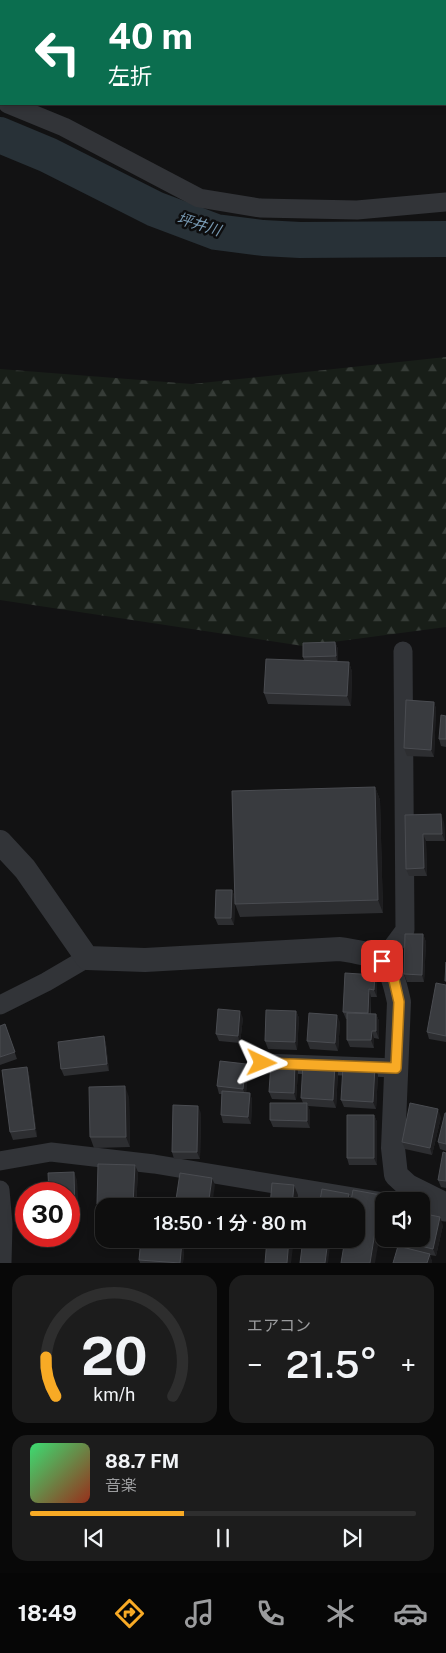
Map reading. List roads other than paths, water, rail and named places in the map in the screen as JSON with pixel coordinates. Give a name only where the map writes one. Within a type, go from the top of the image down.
[{"type":"street","points":[[10,105],[64,127],[199,198],[260,208],[357,210],[446,202]]},
{"type":"street","points":[[382,961],[404,930],[402,651]]},
{"type":"street","points":[[0,842],[25,869],[87,958]]},
{"type":"street","points":[[0,1004],[46,982],[87,958],[145,960],[340,948],[382,961],[394,980],[399,1002],[393,1148],[396,1175],[408,1186],[446,1205]]},
{"type":"street","points":[[262,1063],[396,1068]]},
{"type":"street","points":[[0,1161],[51,1152],[154,1164],[375,1201]]},
{"type":"street","points":[[0,1190],[3,1224],[2,1263]]},
{"type":"street","points":[[430,1209],[446,1212]]},
{"type":"waterway","name":"坪井川","points":[[0,135],[48,155],[155,209],[216,232],[263,238],[300,240],[446,239]]}]
